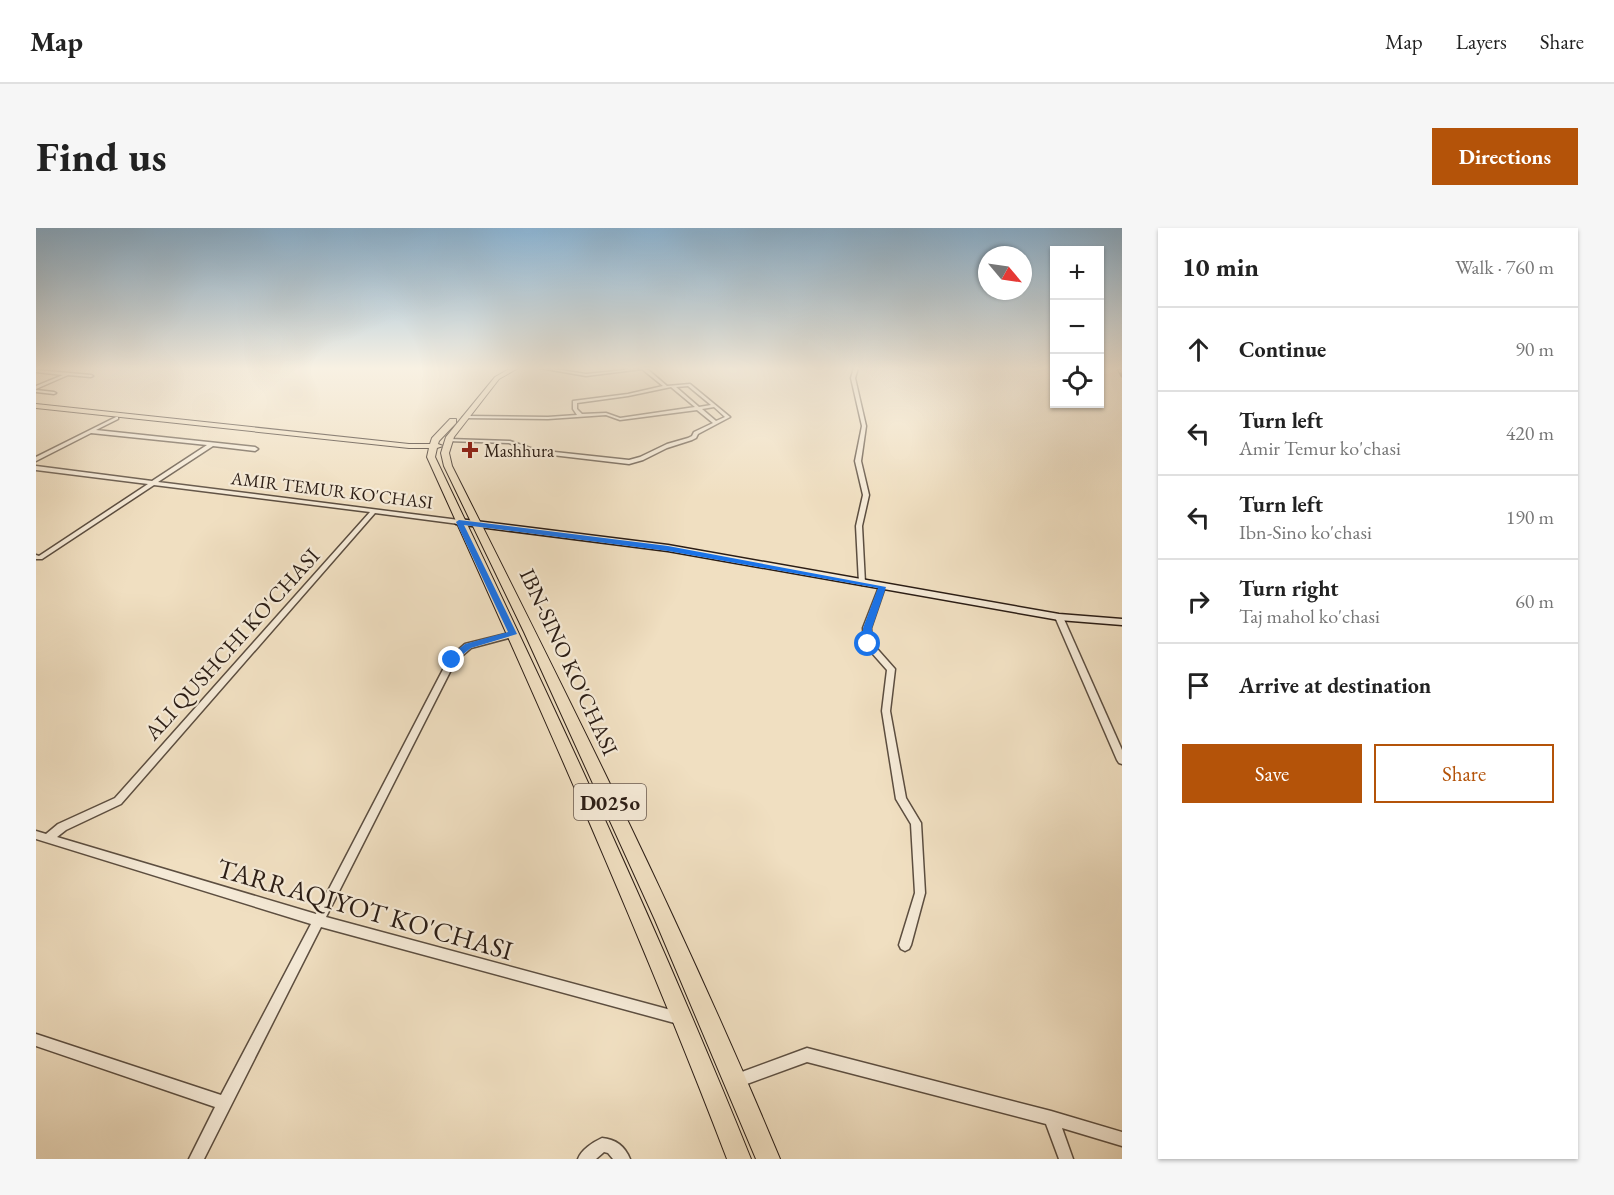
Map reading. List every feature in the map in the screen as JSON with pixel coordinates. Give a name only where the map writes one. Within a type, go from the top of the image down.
[{"type":"main road","points":[[64,411],[441,446]]},
{"type":"main road","points":[[73,411],[441,446]]},
{"type":"main road","points":[[441,446],[435,440],[460,411]]},
{"type":"main road","points":[[441,446],[470,411]]},
{"type":"main road","name":"IBN-SINO KO'CHASI","points":[[739,1159],[683,1020],[513,634],[459,522],[431,457],[441,446],[448,466],[634,853],[736,1081],[768,1159]]},
{"type":"main road","name":"AMIR TEMUR KO'CHASI","points":[[459,522],[668,548],[1059,617],[1122,622]]},
{"type":"street","points":[[577,411],[581,416]]},
{"type":"street","points":[[465,417],[548,418],[606,414],[620,419],[674,411]]},
{"type":"street","points":[[702,411],[716,423]]},
{"type":"street","points":[[441,446],[510,442],[535,451],[628,462],[651,456],[659,449],[689,440],[696,433],[728,417],[721,411]]},
{"type":"street","points":[[861,411],[864,426],[858,461],[866,495],[859,526],[862,583]]},
{"type":"street","points":[[36,459],[116,418]]},
{"type":"street","points":[[90,431],[255,449]]},
{"type":"street","points":[[38,557],[212,444]]},
{"type":"street","name":"AMIR TEMUR KO'CHASI","points":[[36,468],[459,522]]},
{"type":"street","name":"ALI QUSHCHI KO'CHASI","points":[[48,838],[62,827],[117,801],[374,512]]},
{"type":"street","points":[[882,587],[867,628],[868,644],[891,669],[886,711],[901,800],[916,823],[920,894],[904,945]]},
{"type":"street","points":[[1059,617],[1122,760]]},
{"type":"street","points":[[196,1159],[316,920],[452,660],[468,646],[513,634]]},
{"type":"street","name":"TARRAQIYOT KO'CHASI","points":[[36,835],[316,920],[683,1020]]},
{"type":"street","points":[[36,1041],[224,1103]]},
{"type":"street","points":[[736,1081],[807,1055],[1051,1118],[1122,1139]]},
{"type":"street","points":[[1051,1118],[1066,1159]]},
{"type":"street","points":[[585,1159],[602,1145],[611,1146],[623,1159]]},
{"type":"place","name":"Mashhura","points":[[470,450]]},
{"type":"route","points":[[452,660],[468,646],[513,634],[459,522],[668,548],[882,587],[867,628],[868,644]]}]
